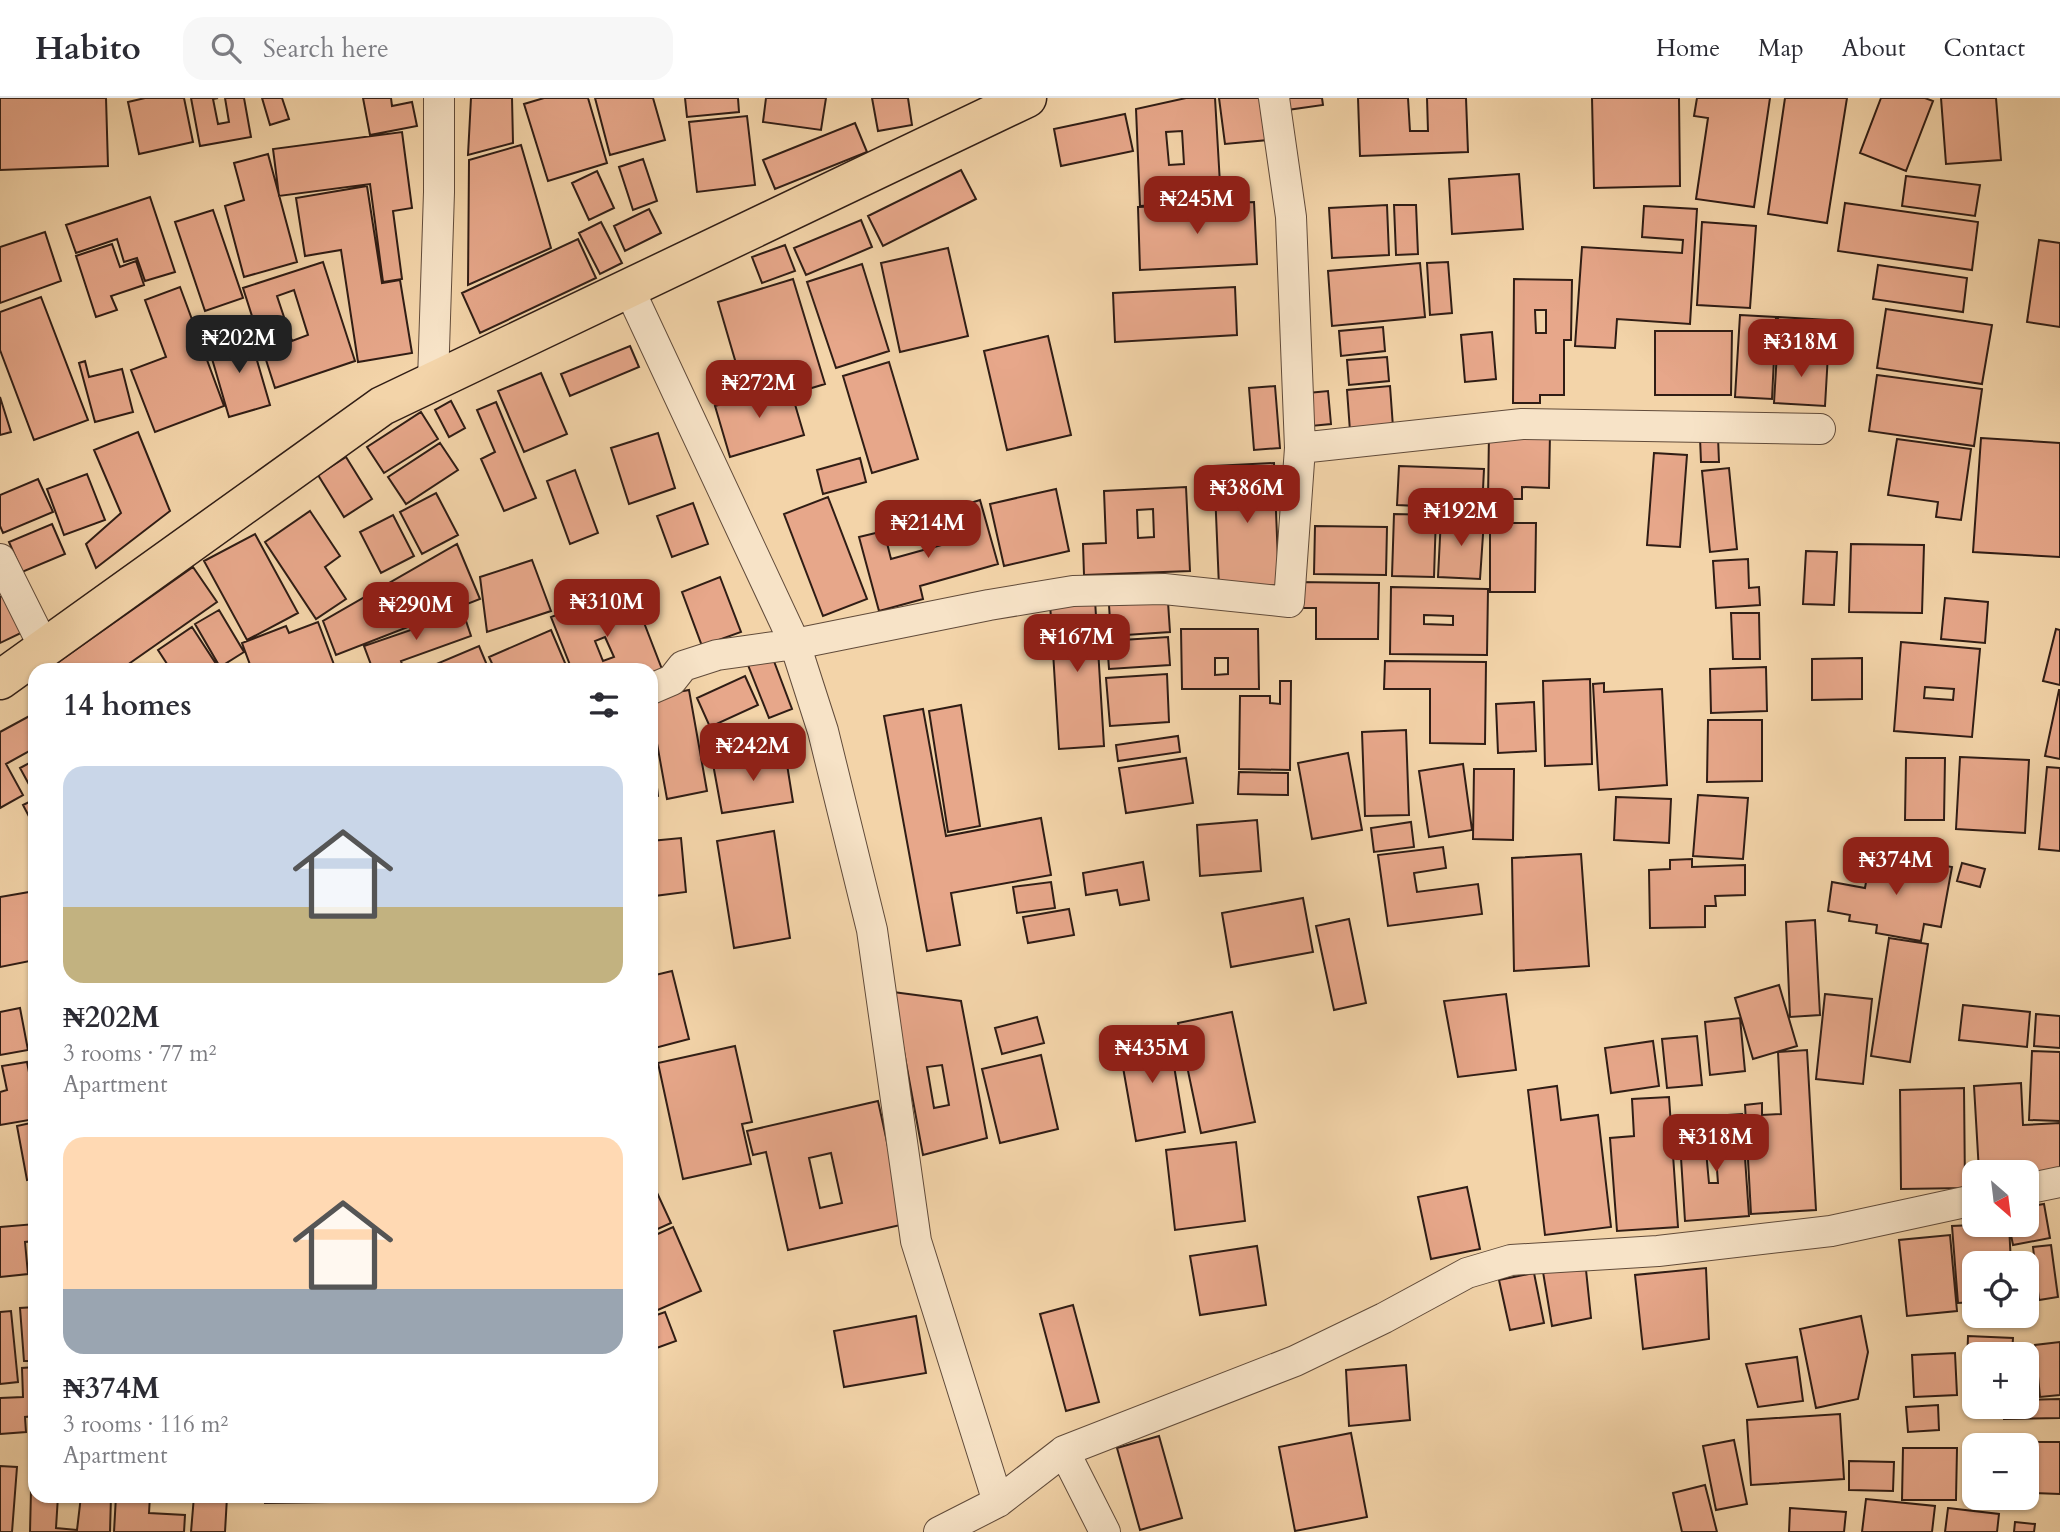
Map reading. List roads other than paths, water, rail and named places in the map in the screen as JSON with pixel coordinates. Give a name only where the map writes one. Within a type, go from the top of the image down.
[{"type":"main road","points":[[0,680],[382,406],[1027,98]]},
{"type":"street","points":[[433,381],[439,98]]},
{"type":"street","points":[[658,686],[672,680],[682,666],[717,655],[794,644],[1073,591],[1164,589],[1289,602],[1300,448],[1292,217],[1274,98]]},
{"type":"street","points":[[629,289],[794,644],[824,731],[872,930],[916,1241],[998,1502]]},
{"type":"street","points":[[1300,448],[1522,424],[1820,429]]},
{"type":"street","points":[[0,559],[45,649]]},
{"type":"street","points":[[2039,1186],[2060,1182]]},
{"type":"street","points":[[939,1532],[998,1502],[1064,1451],[1295,1361],[1384,1318],[1467,1273],[1511,1260],[1658,1251],[1830,1231],[1962,1203]]},
{"type":"street","points":[[1064,1451],[1105,1532]]}]
